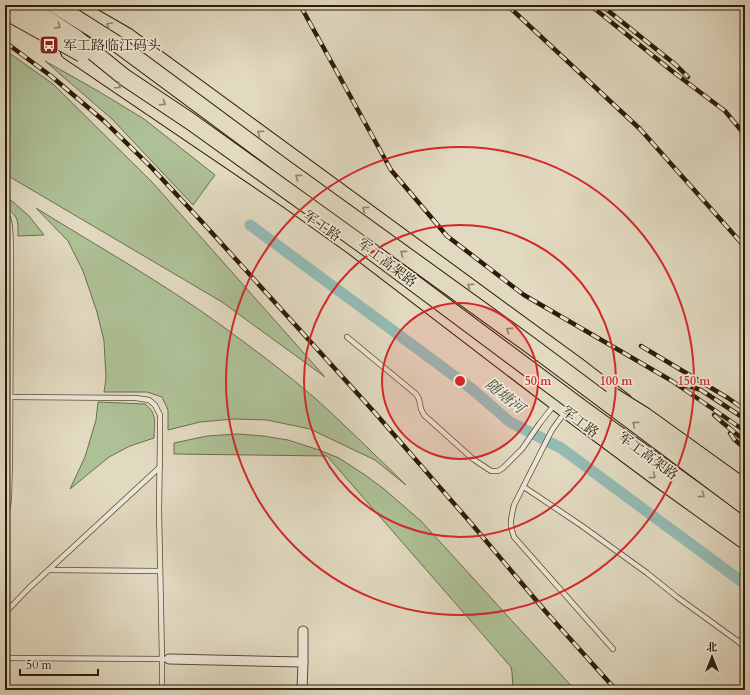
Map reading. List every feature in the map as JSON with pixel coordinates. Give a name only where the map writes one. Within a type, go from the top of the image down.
[{"type":"highway","name":"军工高架路","points":[[26,5],[76,38],[124,77],[190,121],[361,244],[580,407],[745,526]]},
{"type":"highway","name":"军工高架路","points":[[55,5],[120,46],[530,345],[745,506]]},
{"type":"highway","points":[[5,10],[124,77]]},
{"type":"highway","points":[[530,345],[645,416],[745,488]]},
{"type":"main road","points":[[75,5],[127,35],[587,372],[745,496]]},
{"type":"main road","name":"军工路","points":[[5,10],[289,202],[352,247],[561,407],[745,542]]},
{"type":"street","points":[[302,690],[303,632]]},
{"type":"street","points":[[166,659],[303,662]]},
{"type":"lane","points":[[5,214],[8,216],[10,223],[11,250],[9,497],[8,506],[5,509]]},
{"type":"lane","points":[[347,337],[416,394],[419,398],[424,415],[473,459],[491,471],[498,471],[503,468],[522,449],[540,423],[574,399]]},
{"type":"lane","points":[[573,380],[587,372]]},
{"type":"lane","points":[[583,387],[587,372]]},
{"type":"lane","points":[[565,391],[561,407],[552,430],[514,505],[511,516],[511,529],[514,537],[613,649]]},
{"type":"lane","points":[[11,397],[136,398],[149,400],[155,405],[160,415],[160,571],[166,659],[162,690]]},
{"type":"lane","points":[[5,613],[29,588],[160,467]]},
{"type":"lane","points":[[524,487],[582,526],[647,573],[677,597],[739,642],[745,649]]},
{"type":"lane","points":[[49,570],[160,571]]},
{"type":"lane","points":[[739,642],[745,635]]},
{"type":"lane","points":[[5,658],[166,659]]},
{"type":"green space","points":[[5,50],[53,84],[152,182],[325,377],[222,302],[5,174]]},
{"type":"green space","points":[[45,61],[144,119],[215,175],[193,205],[112,119]]},
{"type":"green space","points":[[5,195],[29,216],[44,235],[18,236],[17,219],[13,213],[5,208]]},
{"type":"green space","points":[[36,208],[174,293],[255,350],[316,399],[406,485],[375,460],[310,429],[267,420],[234,419],[200,422],[168,430],[168,410],[162,397],[147,392],[104,392],[106,378],[104,341],[97,312],[83,271],[68,241]]},
{"type":"green space","points":[[98,402],[145,404],[154,415],[154,438],[130,446],[109,457],[70,489],[85,457],[96,420]]},
{"type":"green space","points":[[238,434],[288,440],[319,450],[339,458],[384,489],[421,521],[575,690],[513,690],[511,667],[327,456],[174,454],[174,443],[207,436]]},
{"type":"waterway","name":"随塘河","points":[[250,225],[472,389],[510,422],[561,448],[745,584]]},
{"type":"railway","points":[[300,5],[391,170],[447,236],[524,295],[672,381],[745,431]]},
{"type":"railway","points":[[507,5],[640,129],[745,247]]},
{"type":"railway","points":[[590,5],[672,71],[725,111],[745,135]]},
{"type":"railway","points":[[601,5],[676,65],[688,77]]},
{"type":"railway","points":[[5,42],[51,76],[104,121],[151,167],[376,414],[546,612],[616,690]]},
{"type":"railway","points":[[641,346],[728,398],[745,410]]},
{"type":"railway","points":[[682,384],[701,390],[745,419]]},
{"type":"railway","points":[[714,415],[745,441]]},
{"type":"railway","points":[[730,433],[745,449]]},
{"type":"place","name":"军工路临江码头","points":[[49,45]]}]
